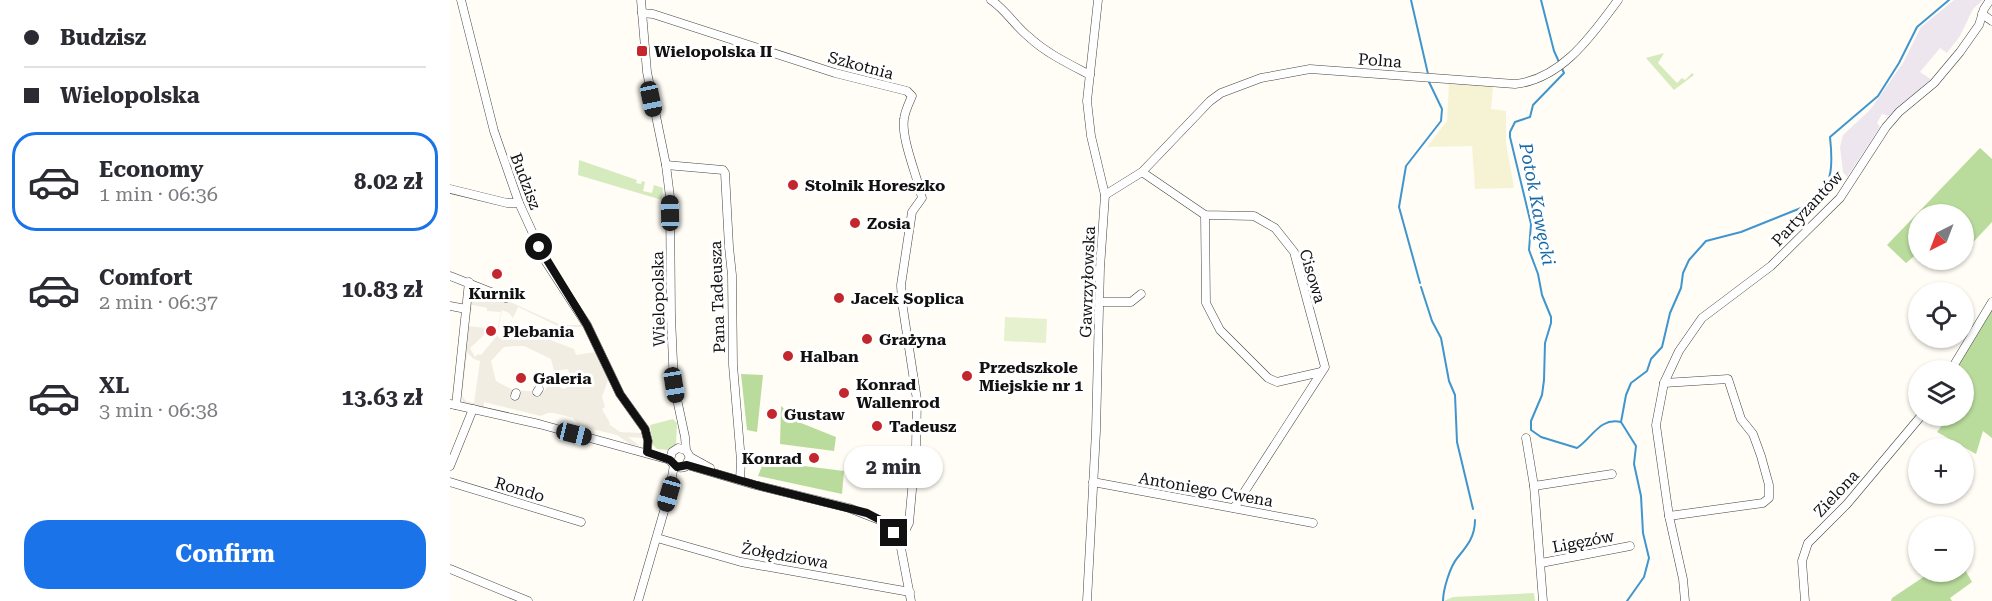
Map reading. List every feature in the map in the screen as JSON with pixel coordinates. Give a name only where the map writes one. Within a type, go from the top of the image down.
[{"type":"street","name":"Budzisz","points":[[462,0],[494,131],[519,203],[546,262],[587,325],[620,394],[645,429],[648,452]]},
{"type":"street","name":"Wielopolska","points":[[641,0],[648,81],[666,165],[670,197],[674,385],[685,437],[679,458]]},
{"type":"street","points":[[991,0],[1042,48],[1090,75]]},
{"type":"street","name":"Gawrzyłowska","points":[[1088,601],[1105,195],[1088,120],[1087,101],[1098,0]]},
{"type":"street","name":"Polna","points":[[1105,195],[1142,172],[1210,101],[1221,93],[1270,76],[1310,69],[1515,84],[1534,80],[1566,60],[1593,33],[1618,0]]},
{"type":"street","name":"Partyzantów","points":[[1685,601],[1683,579],[1669,516],[1656,425],[1664,383],[1679,351],[1695,327],[1725,300],[1771,266],[1840,198],[1852,183],[1886,127],[1899,112],[1934,82],[1960,52],[1979,25],[1990,0]]},
{"type":"street","name":"Szkotnia","points":[[642,12],[835,73],[907,91],[912,96],[904,117],[904,134],[922,198],[912,212],[901,285],[917,400],[918,426],[909,523],[906,529],[897,536]]},
{"type":"street","points":[[1982,14],[1992,21]]},
{"type":"street","name":"Pana Tadeusza","points":[[666,165],[723,170],[726,182],[732,275],[733,365],[741,461],[740,480]]},
{"type":"street","points":[[1142,172],[1205,215],[1206,303],[1220,330],[1268,378],[1277,382],[1321,372]]},
{"type":"street","points":[[450,189],[507,203],[519,203]]},
{"type":"street","name":"Cisowa","points":[[1205,215],[1254,216],[1275,228],[1294,252],[1325,367],[1321,372]]},
{"type":"street","points":[[450,276],[506,298]]},
{"type":"street","points":[[470,282],[453,405],[679,458],[740,480],[867,513],[887,525],[897,536],[903,553],[911,597]]},
{"type":"street","points":[[1099,302],[1131,302],[1141,294]]},
{"type":"street","points":[[1956,360],[1992,302]]},
{"type":"street","points":[[450,306],[466,309]]},
{"type":"street","points":[[1234,508],[1321,372]]},
{"type":"street","points":[[1664,383],[1728,379],[1741,419],[1753,434],[1769,485],[1769,498],[1763,503],[1669,516]]},
{"type":"street","points":[[450,466],[473,409]]},
{"type":"street","name":"Zielona","points":[[1805,601],[1802,561],[1808,543],[1847,504],[1913,426]]},
{"type":"street","name":"Ligęzów","points":[[1526,438],[1534,486],[1543,601]]},
{"type":"street","points":[[638,601],[679,458]]},
{"type":"street","points":[[1534,486],[1612,474]]},
{"type":"street","name":"Rondo","points":[[450,482],[581,522]]},
{"type":"street","name":"Antoniego Cwena","points":[[1093,482],[1313,523]]},
{"type":"street","name":"Żołędziowa","points":[[657,538],[741,562],[911,597]]},
{"type":"street","name":"Ligęzów","points":[[1541,564],[1630,546]]},
{"type":"street","points":[[450,569],[528,601]]},
{"type":"shaded area","points":[[1954,0],[1983,0],[1973,9],[1960,36],[1947,53],[1940,48],[1920,72],[1931,79],[1889,116],[1882,114],[1877,123],[1880,127],[1847,177],[1843,172],[1840,147],[1843,135],[1870,110],[1903,63],[1921,27]]},
{"type":"shaded area","points":[[1449,83],[1493,86],[1491,109],[1506,111],[1506,143],[1514,188],[1475,189],[1472,146],[1427,147],[1447,121]]},
{"type":"shaded area","points":[[477,287],[561,325],[580,325],[580,321],[583,327],[560,327],[518,307],[513,318],[502,310],[497,336],[500,338],[506,335],[512,325],[574,349],[576,355],[596,352],[608,380],[602,397],[605,407],[602,409],[609,424],[620,432],[643,433],[644,438],[628,437],[640,446],[630,444],[617,435],[579,426],[573,418],[554,413],[541,416],[484,402],[484,407],[463,402],[461,393],[473,288]],"holes":[[[472,305],[487,308],[487,311],[501,312],[496,337],[481,355],[478,354],[475,357],[470,348],[485,334],[486,328],[469,326]],[[524,346],[551,359],[554,371],[568,369],[571,378],[568,387],[563,389],[552,381],[543,392],[513,390],[496,381],[491,361],[504,347]],[[467,353],[480,361],[474,403],[466,401],[462,396]]]},
{"type":"green space","points":[[1664,53],[1658,63],[1677,83],[1682,78],[1685,80],[1692,73],[1694,75],[1674,90],[1646,58]]},
{"type":"green space","points":[[1980,148],[1992,159],[1992,222],[1974,241],[1974,204],[1926,204]]},
{"type":"green space","points":[[579,160],[637,180],[636,183],[645,182],[643,191],[652,193],[654,185],[663,188],[662,200],[578,175]]},
{"type":"green space","points":[[1908,223],[1908,261],[1906,263],[1887,245]]},
{"type":"green space","points":[[1992,305],[1992,438],[1983,431],[1976,454],[1974,453],[1974,438],[1948,438],[1937,432],[1942,426],[1974,426],[1974,360],[1960,360],[1967,348],[1974,348],[1974,336]]},
{"type":"green space","points":[[1005,317],[1047,319],[1046,343],[1004,341]]},
{"type":"green space","points":[[741,374],[763,375],[757,432],[747,430]]},
{"type":"green space","points":[[781,406],[801,423],[836,437],[834,451],[780,444]]},
{"type":"green space","points":[[673,419],[677,423],[676,444],[668,450],[657,449],[653,445],[650,425]]},
{"type":"green space","points":[[764,461],[844,471],[842,494],[758,476]]},
{"type":"green space","points":[[1916,582],[1972,582],[1950,598],[1952,601],[1891,601]]},
{"type":"green space","points":[[1534,593],[1535,601],[1444,601],[1453,597]]},
{"type":"waterway","points":[[1411,0],[1428,74]]},
{"type":"waterway","name":"Potok Kawęcki","points":[[1541,0],[1554,51],[1564,73],[1533,105],[1530,117],[1515,122],[1510,132],[1531,224],[1529,250],[1551,317],[1545,343],[1542,395],[1531,421],[1531,430],[1541,437],[1577,448],[1602,425],[1614,421],[1621,422],[1636,446],[1634,464],[1641,496],[1643,533],[1649,558],[1644,577],[1627,601]]},
{"type":"waterway","points":[[1621,422],[1626,395],[1631,383],[1647,371],[1651,359],[1662,347],[1670,313],[1681,288],[1683,273],[1689,260],[1706,241],[1741,232],[1819,203],[1827,186],[1830,172],[1830,137],[1878,96],[1899,63],[1917,27],[1949,0]]},
{"type":"waterway","points":[[1420,283],[1399,207],[1406,166],[1441,121],[1442,109],[1429,82]]},
{"type":"waterway","points":[[1421,287],[1432,321],[1441,338],[1449,381],[1455,395],[1457,442],[1473,509]]},
{"type":"waterway","points":[[1443,601],[1450,572],[1470,540],[1475,520]]},
{"type":"place","name":"Wielopolska II","points":[[642,51]]},
{"type":"place","name":"Stolnik Horeszko","points":[[793,185]]},
{"type":"place","name":"Zosia","points":[[855,223]]},
{"type":"place","name":"Kurnik","points":[[497,274]]},
{"type":"place","name":"Jacek Soplica","points":[[839,298]]},
{"type":"place","name":"Plebania","points":[[491,331]]},
{"type":"place","name":"Grażyna","points":[[867,339]]},
{"type":"place","name":"Halban","points":[[788,356]]},
{"type":"place","name":"Przedszkole Miejskie nr 1","points":[[967,376]]},
{"type":"place","name":"Galeria","points":[[521,378]]},
{"type":"place","name":"Konrad Wallenrod","points":[[844,393]]},
{"type":"place","name":"Gustaw","points":[[772,414]]},
{"type":"place","name":"Tadeusz","points":[[877,426]]},
{"type":"place","name":"Konrad","points":[[814,458]]},
{"type":"route","points":[[539,247],[587,325],[620,394],[643,425],[648,436],[647,452],[670,460],[677,467],[687,465],[867,513],[882,521],[894,533]]}]
